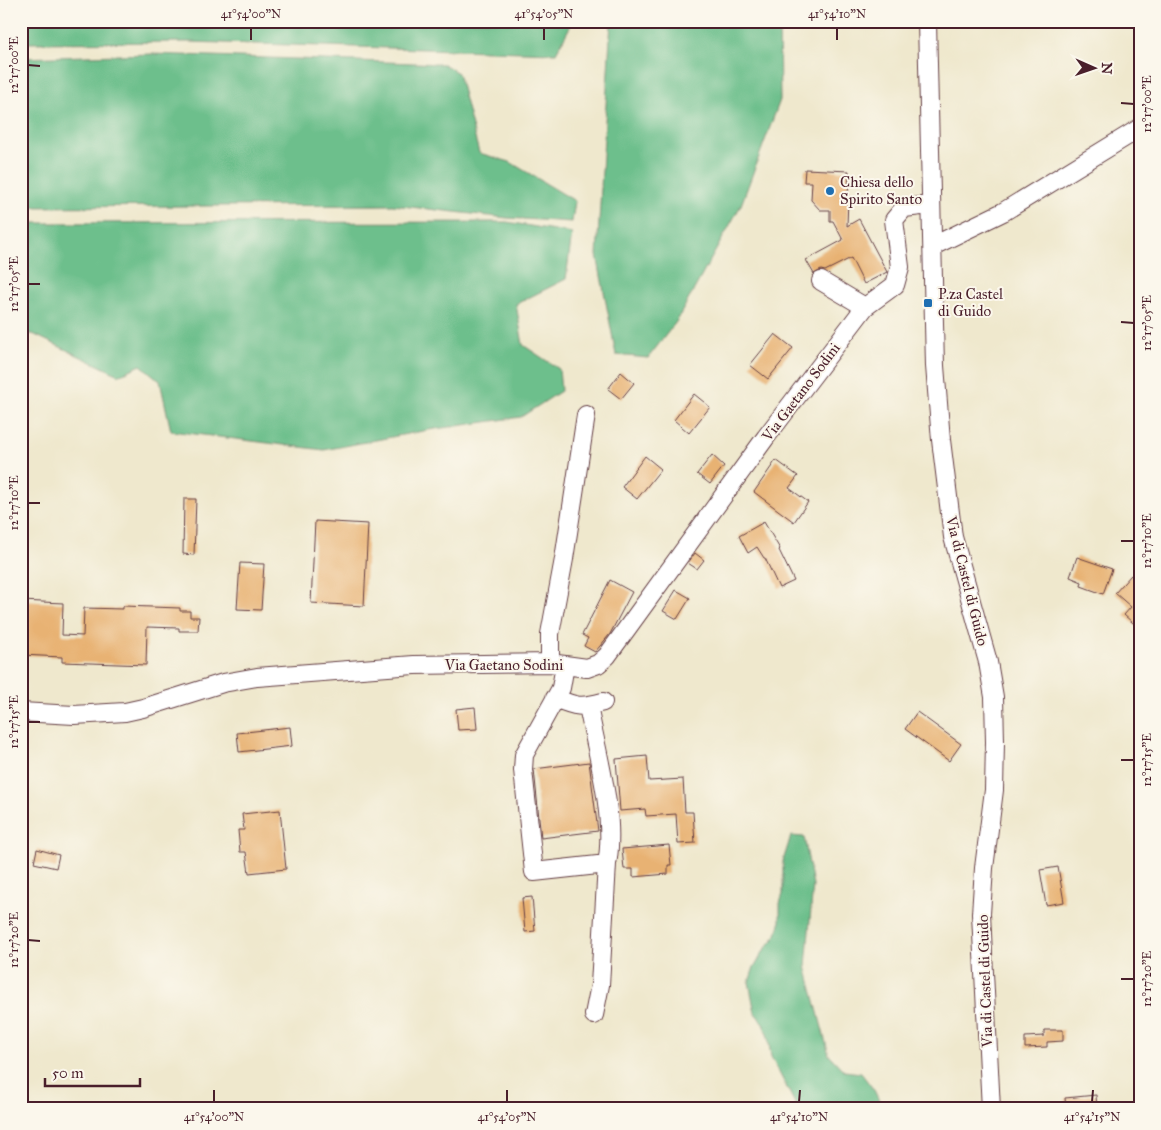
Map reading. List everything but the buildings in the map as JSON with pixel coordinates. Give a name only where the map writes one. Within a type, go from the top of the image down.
[{"type":"street","name":"Via di Castel di Guido","points":[[926,21],[935,366],[947,493],[954,537],[986,654],[994,697],[996,742],[994,790],[984,868],[982,909],[991,1109]]},
{"type":"street","points":[[933,246],[1003,212],[1140,128]]},
{"type":"street","name":"Via Gaetano Sodini","points":[[21,712],[74,716],[125,712],[222,683],[257,678],[414,665],[557,664],[592,667],[605,658],[766,437],[865,307],[895,285],[900,267],[894,220],[904,208],[930,205]]},
{"type":"street","points":[[821,280],[865,307]]},
{"type":"street","points":[[586,416],[564,559],[550,634],[561,688],[524,755],[523,770],[534,872],[607,864]]},
{"type":"street","points":[[555,698],[574,706],[595,704],[609,820],[610,848],[607,864],[600,985],[594,1015]]},
{"type":"green space","points":[[21,21],[573,21],[556,53],[189,42],[21,43]]},
{"type":"green space","points":[[611,21],[779,21],[780,100],[741,205],[676,322],[648,358],[616,355],[597,255]]},
{"type":"green space","points":[[152,54],[443,64],[458,73],[479,153],[510,162],[575,201],[572,222],[507,218],[393,205],[21,207],[21,58]]},
{"type":"green space","points":[[507,222],[572,233],[566,279],[516,304],[523,345],[559,369],[561,391],[521,417],[428,430],[324,450],[171,431],[160,381],[141,365],[119,375],[33,334],[21,334],[21,223]]},
{"type":"green space","points":[[791,836],[804,837],[813,885],[806,966],[829,1055],[844,1071],[861,1073],[874,1090],[883,1109],[798,1109],[771,1057],[768,1037],[763,1023],[755,1013],[749,982],[754,967],[765,949],[774,939],[780,925],[780,903],[783,894],[783,861]]},
{"type":"place","name":"Chiesa dello Spirito Santo","points":[[830,191]]},
{"type":"place","name":"P.za Castel di Guido","points":[[928,303]]}]
